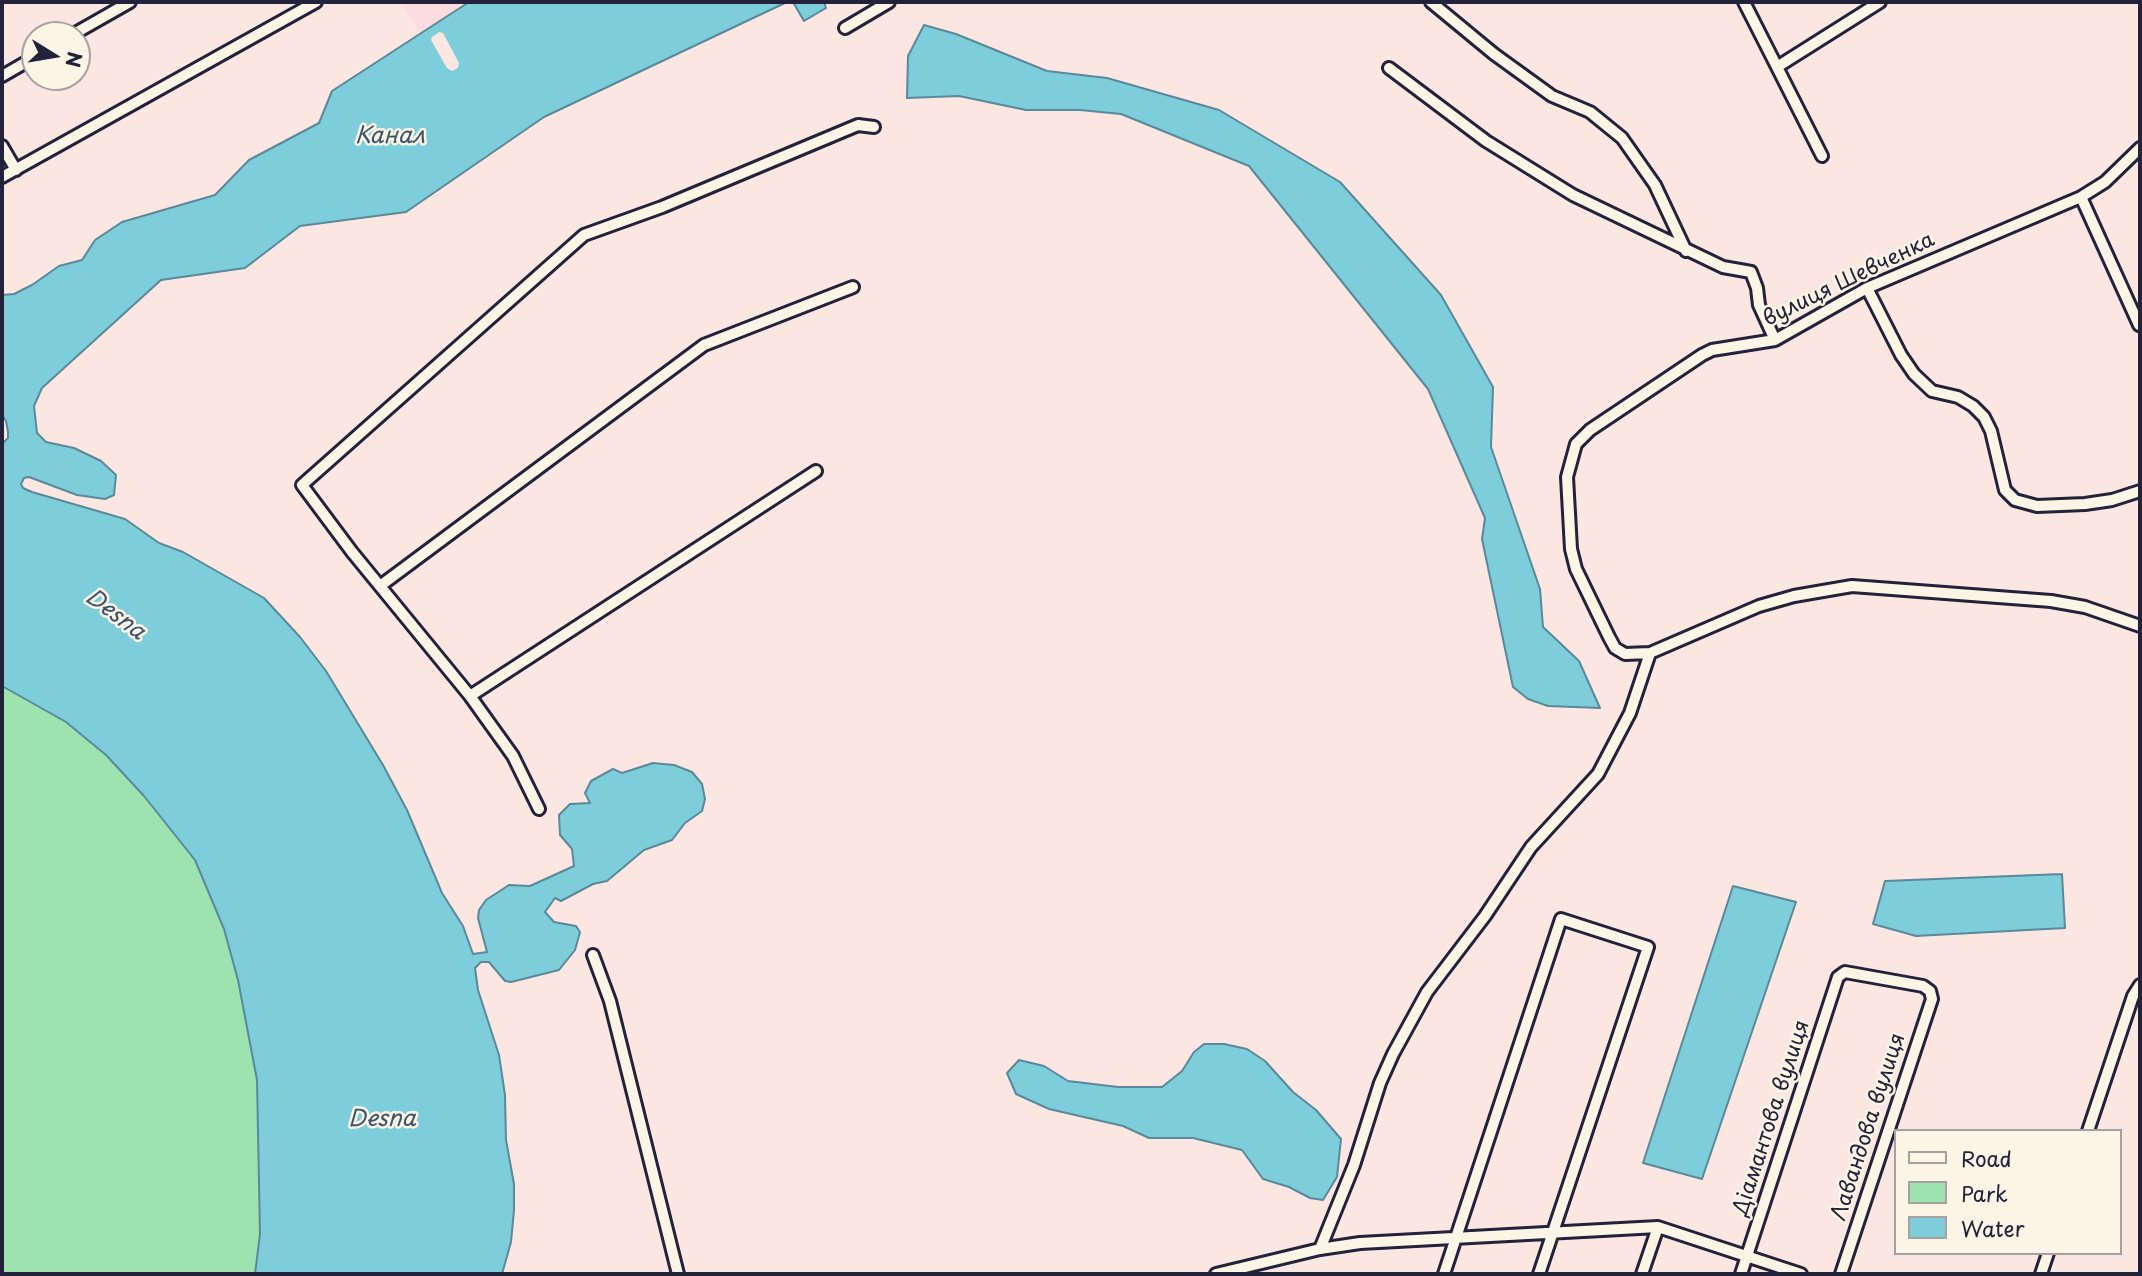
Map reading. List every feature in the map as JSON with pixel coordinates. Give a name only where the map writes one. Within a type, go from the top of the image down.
[{"type":"street","points":[[2,177],[316,2]]},
{"type":"street","points":[[845,29],[889,2]]},
{"type":"street","points":[[1431,2],[1494,54],[1552,96],[1590,112],[1622,138],[1655,185],[1686,250]]},
{"type":"street","points":[[1744,2],[1822,156]]},
{"type":"street","points":[[1777,67],[1880,2]]},
{"type":"street","points":[[91,24],[127,3]]},
{"type":"street","points":[[2,76],[21,65]]},
{"type":"street","points":[[1389,68],[1486,141],[1573,195],[1723,267],[1751,272],[1759,305],[1775,340]]},
{"type":"street","points":[[539,809],[513,756],[470,696],[302,485],[584,235],[662,207],[858,125],[874,127]]},
{"type":"street","points":[[2,146],[16,170]]},
{"type":"street","name":"вулиця Шевченка","points":[[1650,653],[1625,654],[1615,648],[1576,569],[1571,549],[1567,477],[1576,444],[1590,430],[1702,355],[1712,350],[1775,340],[1867,288],[2081,197],[2105,182],[2140,148]]},
{"type":"street","points":[[2081,197],[2138,325]]},
{"type":"street","points":[[380,586],[704,345],[853,287]]},
{"type":"street","points":[[1867,288],[1901,355],[1920,380],[1932,391],[1958,397],[1984,417],[1992,431],[2006,490],[2015,500],[2037,506],[2085,504],[2112,500],[2140,491]]},
{"type":"street","points":[[470,696],[816,471]]},
{"type":"street","points":[[1320,1249],[1354,1165],[1380,1083],[1398,1044],[1427,992],[1485,916],[1531,847],[1598,774],[1630,713],[1650,653],[1759,606],[1794,596],[1864,585],[2051,601],[2085,607],[2140,626]]},
{"type":"street","points":[[1444,1274],[1562,919],[1648,947],[1539,1274]]},
{"type":"street","points":[[593,955],[610,1001],[678,1274]]},
{"type":"street","name":"Діамантова вулиця","points":[[1741,1274],[1841,974],[1845,972],[1923,986],[1930,991]]},
{"type":"street","points":[[2089,1129],[2133,996],[2140,985]]},
{"type":"street","name":"Лавандова вулиця","points":[[1841,1274],[1932,999],[1930,991]]},
{"type":"street","points":[[1216,1274],[1320,1249],[1360,1243],[1658,1227],[1801,1274]]},
{"type":"street","points":[[1642,1274],[1658,1227]]},
{"type":"street","points":[[2041,1274],[2047,1255]]},
{"type":"shaded area","points":[[401,2],[465,2],[422,36]]},
{"type":"green space","points":[[2,686],[66,722],[106,755],[144,796],[195,860],[224,929],[238,980],[257,1080],[260,1234],[255,1274],[2,1274]]},
{"type":"water","name":"Desna","points":[[469,2],[787,2],[544,117],[406,212],[300,226],[245,268],[161,280],[42,388],[34,406],[37,433],[46,442],[74,448],[101,461],[116,475],[114,495],[105,499],[77,495],[29,477],[24,478],[21,484],[32,492],[125,519],[159,543],[183,552],[264,598],[300,637],[326,671],[383,765],[407,810],[442,893],[463,926],[473,954],[487,952],[478,918],[479,910],[486,900],[509,885],[530,886],[574,866],[572,849],[560,835],[559,815],[570,804],[590,803],[585,793],[591,781],[613,769],[622,773],[653,763],[674,765],[692,772],[702,784],[705,799],[702,811],[685,823],[672,840],[644,850],[607,881],[593,884],[561,901],[555,898],[545,912],[554,922],[576,926],[580,932],[575,950],[559,970],[511,982],[505,981],[489,962],[481,962],[475,968],[478,990],[499,1055],[505,1095],[506,1140],[514,1184],[511,1242],[502,1274],[255,1274],[260,1234],[257,1080],[238,980],[224,929],[195,860],[144,796],[106,755],[66,722],[2,686],[2,444],[8,438],[8,432],[2,415],[2,295],[14,294],[59,266],[82,260],[95,240],[122,222],[215,195],[249,160],[319,123],[332,91]]},
{"type":"water","points":[[793,2],[824,2],[826,8],[804,21]]},
{"type":"water","points":[[924,25],[956,34],[1047,71],[1107,78],[1219,110],[1340,182],[1441,295],[1493,387],[1491,447],[1540,589],[1543,627],[1579,661],[1600,708],[1548,706],[1528,699],[1513,687],[1482,539],[1485,518],[1428,389],[1249,166],[1121,114],[1080,110],[1026,110],[959,96],[907,98],[908,56]]},
{"type":"water","points":[[2062,874],[2065,928],[1916,936],[1873,924],[1885,881]]},
{"type":"water","points":[[1733,886],[1796,902],[1702,1179],[1643,1163]]},
{"type":"water","points":[[1204,1044],[1224,1044],[1247,1049],[1265,1061],[1293,1092],[1316,1110],[1341,1139],[1337,1177],[1323,1200],[1310,1198],[1289,1187],[1263,1179],[1242,1150],[1193,1138],[1149,1138],[1123,1126],[1049,1109],[1016,1094],[1007,1073],[1019,1060],[1044,1066],[1068,1081],[1118,1087],[1162,1087],[1182,1071],[1194,1052]]},
{"type":"pier","points":[[439,32],[443,33],[459,63],[458,68],[452,71],[447,68],[431,40]]},
{"type":"water label","name":"Канал","points":[[390,137]]}]
